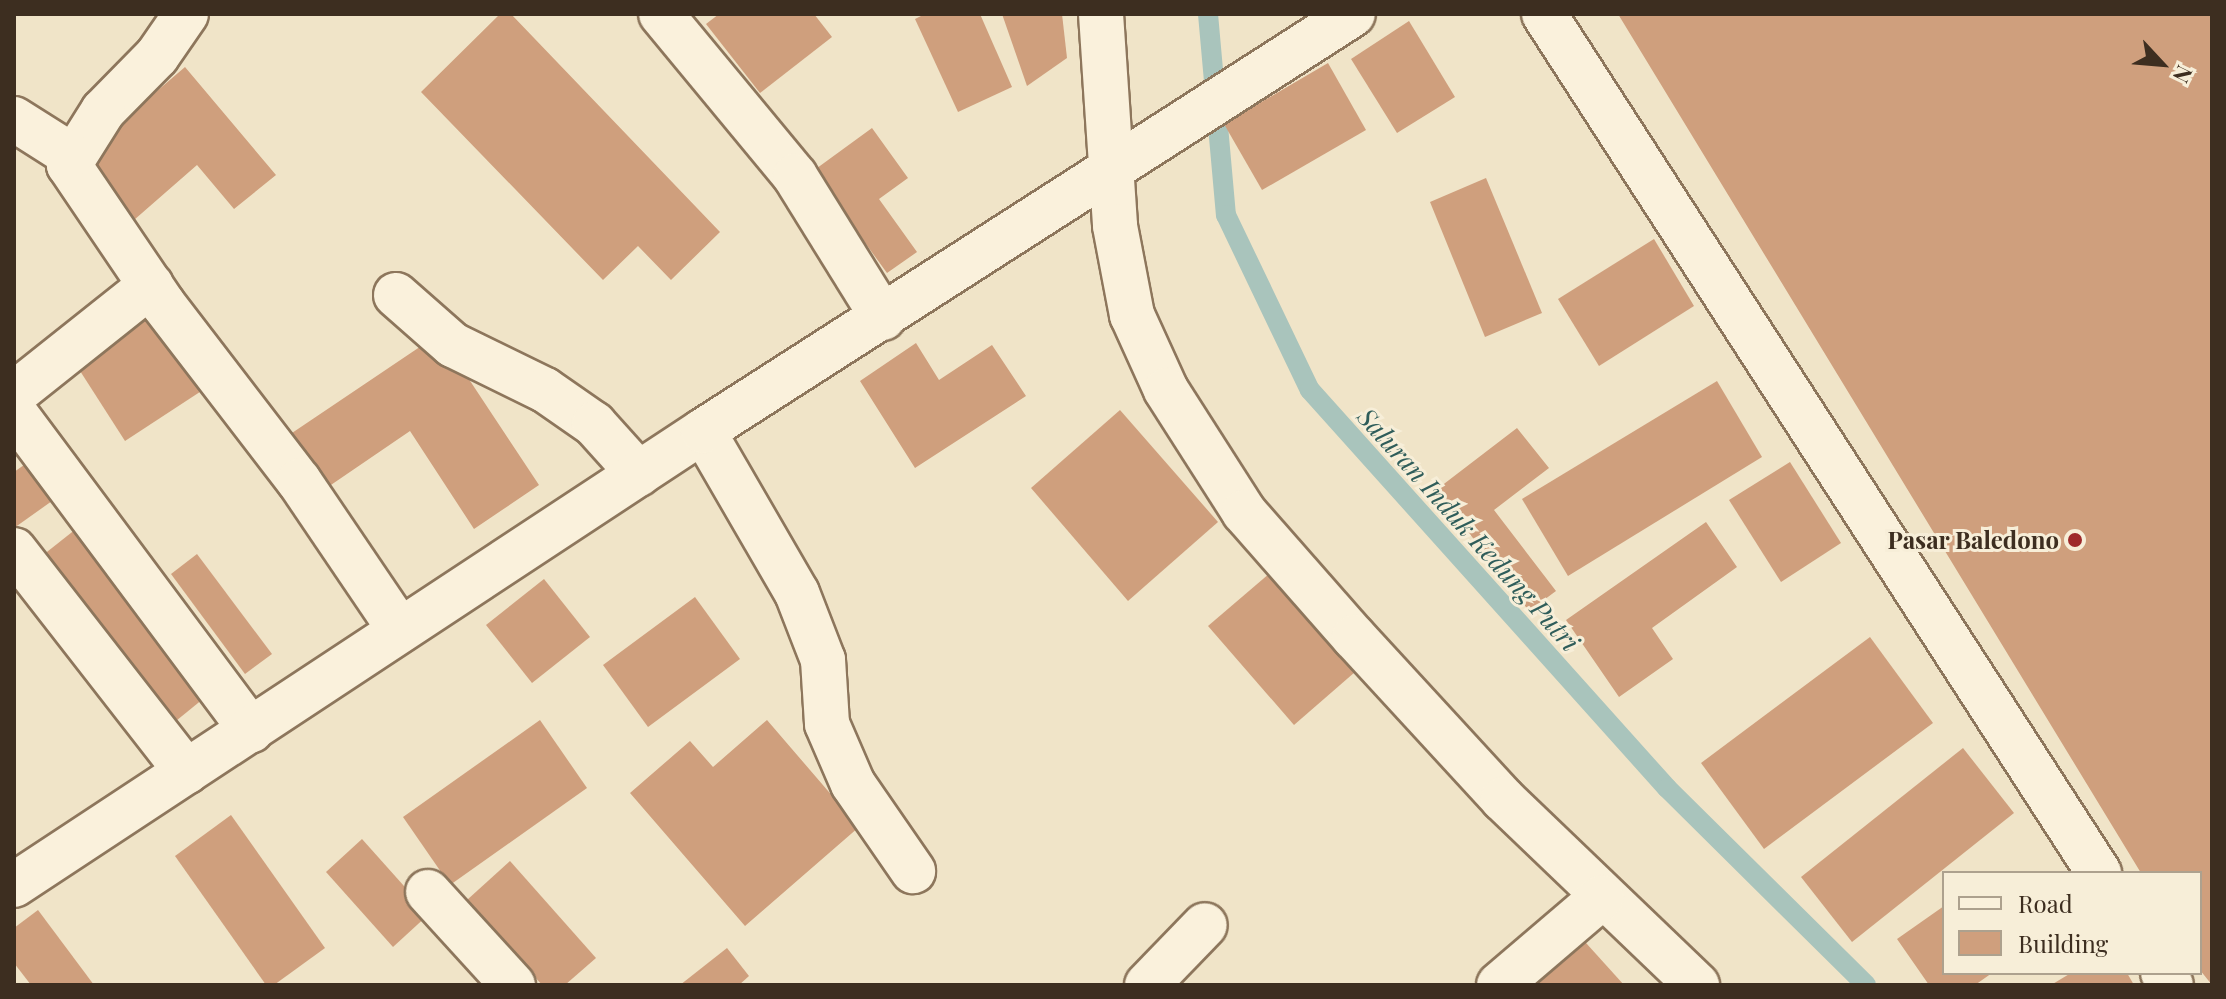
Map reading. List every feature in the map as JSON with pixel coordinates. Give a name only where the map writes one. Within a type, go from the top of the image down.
[{"type":"street","points":[[661,14],[795,176],[883,318]]},
{"type":"street","points":[[1101,14],[1115,226],[1132,315],[1166,390],[1244,512],[1503,799],[1697,985]]},
{"type":"street","points":[[14,885],[703,431],[1045,215],[1111,166],[1353,14]]},
{"type":"street","points":[[1544,14],[2098,871]]},
{"type":"street","points":[[177,17],[157,56],[103,111],[71,155],[69,165],[151,285],[299,481],[400,630]]},
{"type":"street","points":[[14,119],[71,155]]},
{"type":"street","points":[[14,394],[151,285]]},
{"type":"street","points":[[396,295],[453,345],[545,390],[594,424],[639,474]]},
{"type":"street","points":[[703,431],[797,593],[823,660],[827,724],[853,784],[913,871]]},
{"type":"street","points":[[21,434],[251,730]]},
{"type":"street","points":[[14,550],[187,772]]},
{"type":"street","points":[[428,892],[513,985]]},
{"type":"street","points":[[1499,985],[1602,897]]},
{"type":"street","points":[[1147,985],[1205,925]]},
{"type":"building","points":[[500,14],[511,14],[720,232],[671,280],[638,246],[603,280],[421,92]]},
{"type":"building","points":[[719,14],[814,14],[832,37],[760,93],[706,24]]},
{"type":"building","points":[[925,14],[980,14],[1012,87],[958,112],[915,19]]},
{"type":"building","points":[[1002,14],[1062,14],[1067,58],[1027,86]]},
{"type":"building","name":"Pasar Baledono","points":[[1618,14],[2212,14],[2212,985],[2202,972],[2202,871],[2140,871]]},
{"type":"building","points":[[1409,21],[1455,97],[1397,133],[1351,59]]},
{"type":"building","points":[[1328,63],[1366,130],[1262,190],[1224,124]]},
{"type":"building","points":[[185,67],[276,175],[234,209],[197,165],[134,220],[80,157]]},
{"type":"building","points":[[872,128],[908,178],[879,199],[917,252],[887,273],[813,171]]},
{"type":"building","points":[[1486,178],[1542,313],[1485,337],[1430,202]]},
{"type":"building","points":[[1654,239],[1694,306],[1599,366],[1558,299]]},
{"type":"building","points":[[157,305],[209,386],[125,441],[73,360]]},
{"type":"building","points":[[439,334],[539,485],[474,529],[410,431],[325,489],[289,435]]},
{"type":"building","points":[[916,343],[939,380],[992,345],[1026,396],[915,468],[860,381]]},
{"type":"building","points":[[1717,381],[1762,457],[1568,576],[1522,499]]},
{"type":"building","points":[[1120,410],[1218,522],[1128,601],[1031,488]]},
{"type":"building","points":[[1517,428],[1549,468],[1494,510],[1556,591],[1529,611],[1436,490]]},
{"type":"building","points":[[34,458],[59,496],[14,528],[14,472]]},
{"type":"building","points":[[1790,462],[1841,543],[1781,582],[1729,500]]},
{"type":"building","points":[[1706,522],[1737,567],[1652,628],[1673,659],[1619,697],[1566,620]]},
{"type":"building","points":[[81,525],[214,690],[171,725],[38,559]]},
{"type":"building","points":[[197,554],[272,654],[245,674],[171,574]]},
{"type":"building","points":[[1270,573],[1355,672],[1294,725],[1208,626]]},
{"type":"building","points":[[544,579],[590,637],[532,683],[486,625]]},
{"type":"building","points":[[695,597],[740,659],[648,727],[603,665]]},
{"type":"building","points":[[1870,637],[1933,723],[1764,849],[1701,763]]},
{"type":"building","points":[[540,720],[587,788],[450,885],[403,817]]},
{"type":"building","points":[[767,720],[859,827],[745,926],[630,793],[690,741],[713,767]]},
{"type":"building","points":[[1963,748],[2014,813],[1852,942],[1801,877]]},
{"type":"building","points":[[231,815],[325,948],[274,985],[266,985],[175,856]]},
{"type":"building","points":[[362,839],[429,914],[393,947],[326,872]]},
{"type":"building","points":[[510,861],[596,958],[565,985],[542,985],[467,900]]},
{"type":"building","points":[[1942,907],[1942,975],[1989,975],[1975,985],[1929,985],[1897,939]]},
{"type":"building","points":[[38,910],[94,985],[31,985],[14,963],[14,928]]},
{"type":"building","points":[[1577,933],[1624,985],[1519,985]]},
{"type":"building","points":[[727,948],[749,976],[739,985],[680,985]]},
{"type":"building","points":[[2068,975],[2128,975],[2134,985],[2051,985]]},
{"type":"waterway","name":"Saluran Induk Kedung Putri","points":[[1208,14],[1226,215],[1310,390],[1667,788],[1866,985]]},
{"type":"place","name":"Pasar Baledono","points":[[2075,540]]}]
